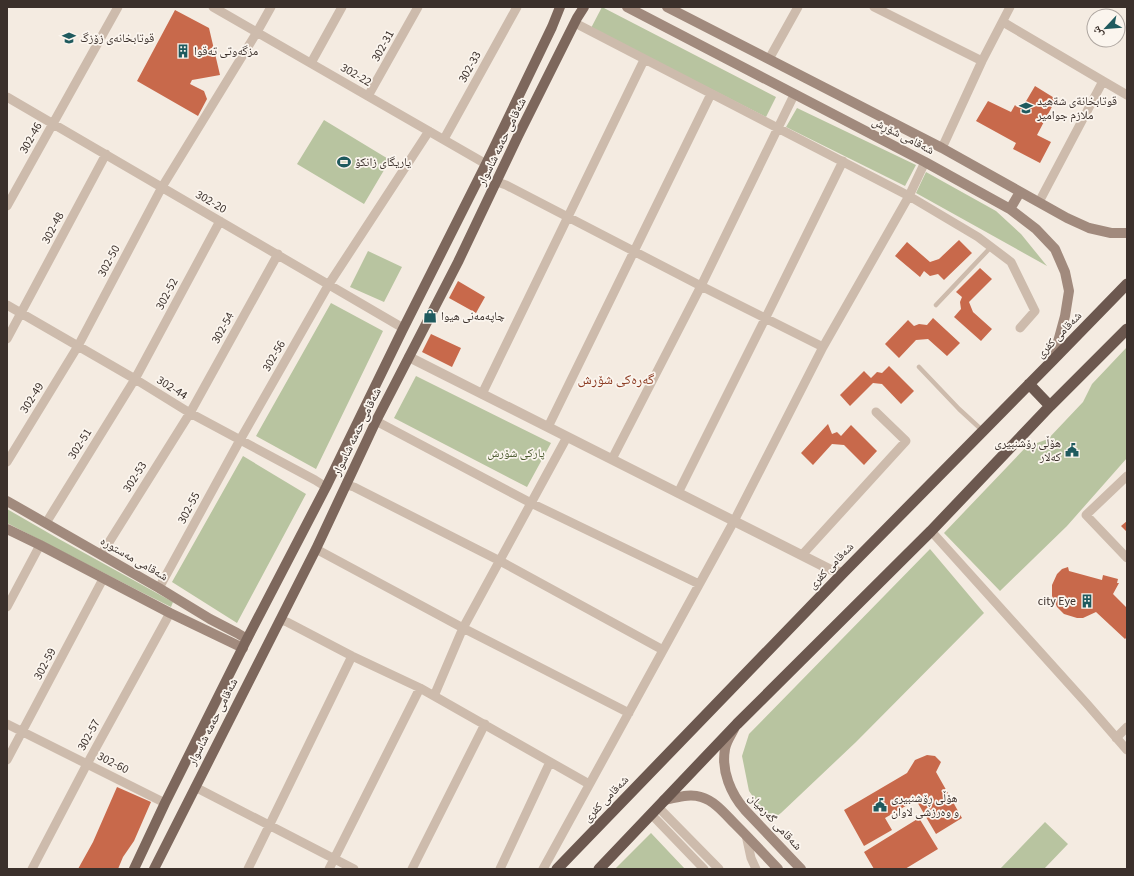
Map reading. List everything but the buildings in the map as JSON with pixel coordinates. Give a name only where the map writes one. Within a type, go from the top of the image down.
[{"type":"highway","name":"شەقامی کفری","points":[[557,869],[843,573],[1127,284]]},
{"type":"highway","points":[[599,869],[737,724],[931,531],[1050,406],[1127,329]]},
{"type":"highway","points":[[1029,384],[1050,406]]},
{"type":"main road","points":[[552,27],[554,7]]},
{"type":"main road","name":"شەقامی حەمە شاسوار","points":[[134,869],[165,803],[245,643],[326,487],[403,328],[486,164],[552,27],[560,7]]},
{"type":"main road","name":"شەقامی حەمە شاسوار","points":[[154,869],[316,549],[376,421],[458,262],[518,136],[584,7]]},
{"type":"main road","name":"شەقامی شۆڕش","points":[[627,7],[642,10],[794,94],[925,162],[1010,209],[1036,229],[1056,249],[1065,272],[1069,291],[1065,316],[1053,360]]},
{"type":"main road","name":"شەقامی شۆڕش","points":[[667,7],[942,148],[1066,218],[1089,228],[1111,233],[1127,233]]},
{"type":"main road","points":[[503,127],[518,136]]},
{"type":"main road","points":[[1010,209],[1020,192]]},
{"type":"main road","name":"شەقامی مەستورە","points":[[7,501],[210,619],[237,632],[245,643]]},
{"type":"main road","points":[[7,529],[204,630],[245,643]]},
{"type":"main road","points":[[204,630],[210,619]]},
{"type":"main road","name":"شەقامی گەرمیان","points":[[737,724],[725,748],[724,757],[725,772],[732,793],[744,810],[801,869]]},
{"type":"main road","points":[[658,807],[686,796],[701,797],[715,804],[778,869]]},
{"type":"street","name":"302-46","points":[[7,206],[118,7]]},
{"type":"street","name":"302-22","points":[[213,7],[486,164]]},
{"type":"street","name":"302-50","points":[[78,346],[162,187],[271,7]]},
{"type":"street","points":[[311,63],[342,7]]},
{"type":"street","name":"302-31","points":[[368,96],[418,7]]},
{"type":"street","name":"302-33","points":[[444,139],[517,7]]},
{"type":"street","points":[[769,59],[798,7]]},
{"type":"street","points":[[874,7],[982,61]]},
{"type":"street","points":[[942,148],[982,61],[1010,7]]},
{"type":"street","points":[[1003,22],[1127,96]]},
{"type":"street","points":[[575,24],[909,196],[991,247],[1011,262],[1035,311],[1020,328]]},
{"type":"street","points":[[482,394],[644,60]]},
{"type":"street","points":[[1039,202],[1103,81]]},
{"type":"street","points":[[548,427],[711,94]]},
{"type":"street","points":[[612,459],[701,286],[794,94]]},
{"type":"street","name":"302-20","points":[[7,97],[403,328]]},
{"type":"street","name":"302-56","points":[[240,440],[329,284],[429,131]]},
{"type":"street","name":"302-48","points":[[7,339],[106,154]]},
{"type":"street","points":[[678,492],[766,319],[843,161]]},
{"type":"street","points":[[543,869],[734,521],[823,347],[909,196],[925,162]]},
{"type":"street","points":[[497,182],[506,184],[701,286],[823,347]]},
{"type":"street","name":"302-52","points":[[135,379],[220,221]]},
{"type":"street","name":"302-54","points":[[190,413],[278,254]]},
{"type":"street","name":"302-44","points":[[7,305],[135,379],[190,413],[326,487]]},
{"type":"street","name":"302-49","points":[[7,462],[78,346]]},
{"type":"street","points":[[410,357],[830,569],[843,573]]},
{"type":"street","name":"302-51","points":[[46,523],[135,379]]},
{"type":"street","points":[[802,555],[906,441],[876,412]]},
{"type":"street","name":"302-53","points":[[101,555],[190,413]]},
{"type":"street","points":[[376,421],[531,502],[699,584]]},
{"type":"street","points":[[434,696],[463,628],[567,437]]},
{"type":"street","name":"302-55","points":[[159,588],[240,440]]},
{"type":"street","points":[[1127,476],[1086,515],[1127,558]]},
{"type":"street","points":[[346,485],[354,487],[500,561],[664,650]]},
{"type":"street","points":[[931,531],[1127,750]]},
{"type":"street","points":[[7,607],[40,545]]},
{"type":"street","points":[[316,549],[463,628],[629,713]]},
{"type":"street","name":"302-59","points":[[7,760],[103,579]]},
{"type":"street","name":"302-57","points":[[32,869],[87,764],[170,613]]},
{"type":"street","points":[[280,620],[288,622],[352,656],[420,688],[589,784]]},
{"type":"street","points":[[248,869],[352,656]]},
{"type":"street","points":[[329,869],[420,688]]},
{"type":"street","name":"302-60","points":[[7,724],[165,803]]},
{"type":"street","points":[[412,869],[484,724]]},
{"type":"street","points":[[1116,738],[1127,727]]},
{"type":"street","points":[[500,869],[550,762]]},
{"type":"street","points":[[195,787],[354,869]]},
{"type":"street","points":[[658,807],[704,869]]},
{"type":"street","points":[[658,807],[718,869]]},
{"type":"street","points":[[746,835],[750,853],[756,869]]},
{"type":"lane","points":[[936,305],[991,247]]},
{"type":"lane","points":[[919,367],[959,409],[983,431]]},
{"type":"green space","points":[[602,7],[776,97],[766,117],[591,28]]},
{"type":"green space","points":[[797,108],[916,165],[905,186],[786,127]]},
{"type":"green space","name":"یاریگای زانکۆ","points":[[324,120],[390,160],[364,204],[297,164]]},
{"type":"green space","points":[[926,172],[996,211],[1021,234],[1047,266],[916,193]]},
{"type":"green space","points":[[368,251],[402,267],[384,302],[350,287]]},
{"type":"green space","points":[[331,303],[383,331],[316,469],[256,436]]},
{"type":"green space","points":[[1127,347],[1127,458],[1067,526],[1000,591],[944,533],[1026,447],[1048,439],[1083,402],[1092,384]]},
{"type":"green space","name":"پارکی شۆرش","points":[[416,376],[551,443],[527,487],[394,418]]},
{"type":"green space","points":[[243,456],[306,494],[237,623],[172,582]]},
{"type":"green space","points":[[7,509],[173,602],[171,607],[7,523]]},
{"type":"green space","points":[[930,549],[984,613],[856,742],[781,813],[770,821],[749,791],[742,756],[749,734]]},
{"type":"green space","points":[[1045,822],[1068,844],[1044,869],[1000,869]]},
{"type":"green space","points":[[651,833],[685,869],[615,869]]},
{"type":"place","name":"قوتابخانه‌ی زۆزگ","points":[[69,38]]},
{"type":"place","name":"مزگه‌وتی ته‌قوا","points":[[183,51]]},
{"type":"place","name":"قوتابخانةى شةهيد ملازم جوامير","points":[[1026,108]]},
{"type":"place","name":"یاریگای زانکۆ","points":[[344,162]]},
{"type":"place","name":"چاپەمەنی هیوا","points":[[430,316]]},
{"type":"place","name":"هۆڵی ڕۆشنبیری کەلار","points":[[1072,450]]},
{"type":"place","name":"city Eye","points":[[1087,601]]},
{"type":"place","name":"هۆڵی ڕۆشنبیری و وەرزشی لاوان","points":[[880,805]]},
{"type":"district","name":"گەرەکی شۆرش","points":[[616,380]]}]
